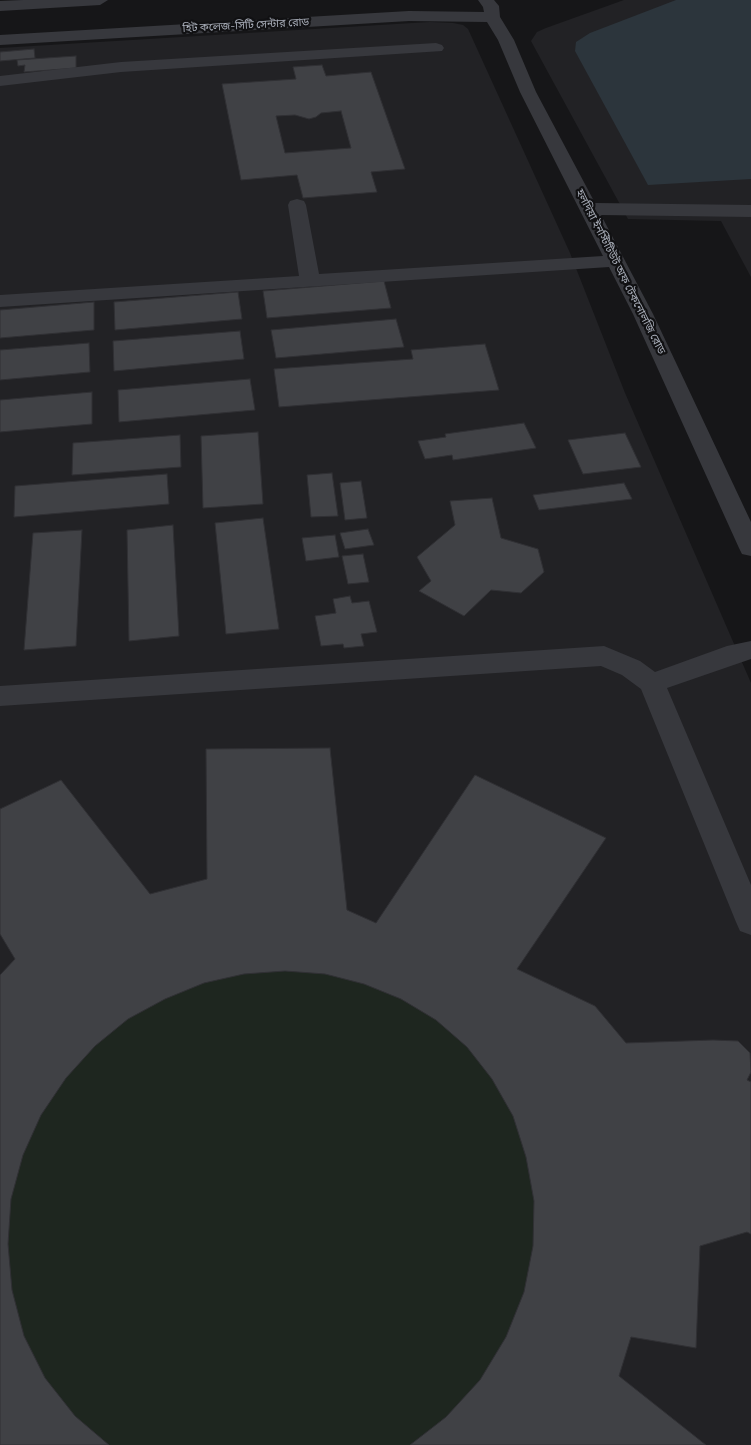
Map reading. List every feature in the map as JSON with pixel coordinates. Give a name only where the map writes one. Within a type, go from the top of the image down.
[{"type":"street","points":[[0,6],[100,0]]},
{"type":"street","name":"হিট কলেজ-সিটি সেন্টার রোড","points":[[0,40],[409,16],[489,8]]},
{"type":"street","name":"হলদিয়া ইনস্টিটিউট অফ টেকনোলজি রোড","points":[[489,8],[506,40],[528,92],[647,323],[751,548]]},
{"type":"street","points":[[119,33],[121,67]]},
{"type":"street","points":[[0,81],[121,67],[436,48]]},
{"type":"street","points":[[297,206],[310,282]]},
{"type":"street","points":[[588,210],[751,211]]},
{"type":"street","points":[[0,301],[615,261]]},
{"type":"street","points":[[652,684],[736,653],[751,650]]},
{"type":"street","points":[[0,696],[604,656],[631,668],[652,684],[751,922]]},
{"type":"shaded area","points":[[624,0],[751,0],[751,277],[721,221],[628,219],[531,41],[537,32],[546,28]]},
{"type":"shaded area","points":[[676,0],[751,0],[751,179],[648,185],[575,51],[576,42],[590,33]]},
{"type":"shaded area","points":[[430,22],[453,23],[463,25],[468,29],[570,253],[625,393],[751,683],[751,1445],[0,1445],[0,48]]},
{"type":"shaded area","points":[[285,971],[325,974],[364,984],[401,999],[436,1020],[467,1047],[492,1079],[513,1116],[526,1157],[534,1201],[533,1246],[524,1292],[506,1337],[480,1380],[446,1417],[410,1445],[109,1445],[75,1416],[45,1378],[24,1336],[12,1290],[8,1244],[11,1199],[23,1155],[41,1115],[66,1078],[95,1046],[128,1019],[165,999],[204,983],[244,974]]},
{"type":"building","points":[[34,49],[35,58],[0,61],[0,52]]},
{"type":"building","points":[[76,56],[76,68],[24,72],[25,65],[18,66],[17,60]]},
{"type":"building","points":[[322,65],[326,76],[371,72],[405,169],[371,172],[377,192],[303,198],[297,175],[241,180],[222,84],[296,79],[293,67]],"holes":[[[341,111],[351,148],[285,153],[276,116],[295,115],[309,119],[321,113]]]},
{"type":"building","points":[[384,281],[391,308],[267,318],[263,291]]},
{"type":"building","points":[[238,292],[242,319],[115,330],[114,302]]},
{"type":"building","points":[[94,302],[94,330],[0,338],[0,310]]},
{"type":"building","points":[[396,319],[404,347],[276,358],[271,330]]},
{"type":"building","points":[[240,331],[244,359],[114,371],[113,341]]},
{"type":"building","points":[[89,343],[90,372],[0,380],[0,350]]},
{"type":"building","points":[[485,344],[499,390],[279,407],[274,369],[413,359],[411,350]]},
{"type":"building","points":[[250,379],[255,410],[119,422],[118,390]]},
{"type":"building","points":[[92,392],[92,424],[0,432],[0,400]]},
{"type":"building","points":[[524,423],[536,448],[453,460],[452,455],[425,459],[418,441],[446,437],[445,434]]},
{"type":"building","points":[[258,432],[263,504],[203,508],[201,436]]},
{"type":"building","points":[[625,433],[641,467],[583,474],[568,440]]},
{"type":"building","points":[[180,435],[181,467],[72,475],[73,443]]},
{"type":"building","points":[[332,473],[338,516],[311,517],[307,475]]},
{"type":"building","points":[[167,474],[169,504],[14,517],[15,486]]},
{"type":"building","points":[[361,481],[367,518],[345,520],[340,483]]},
{"type":"building","points":[[624,483],[632,499],[539,510],[533,495]]},
{"type":"building","points":[[492,498],[501,538],[538,549],[544,572],[521,593],[491,590],[464,616],[419,591],[431,581],[417,557],[455,525],[450,501]]},
{"type":"building","points":[[263,518],[279,629],[226,634],[215,523]]},
{"type":"building","points":[[173,525],[179,636],[129,641],[127,530]]},
{"type":"building","points":[[368,529],[374,545],[345,549],[340,533]]},
{"type":"building","points":[[82,530],[76,646],[24,650],[33,533]]},
{"type":"building","points":[[335,535],[339,557],[306,561],[302,538]]},
{"type":"building","points":[[363,554],[369,582],[348,584],[342,556]]},
{"type":"building","points":[[350,596],[352,603],[369,601],[377,632],[361,634],[364,646],[344,648],[343,644],[321,646],[315,616],[336,613],[333,599]]},
{"type":"building","points":[[330,748],[347,910],[376,923],[475,775],[606,838],[517,969],[595,1006],[626,1043],[738,1041],[750,1053],[751,1072],[747,1080],[751,1082],[751,1234],[747,1232],[700,1246],[696,1348],[631,1337],[619,1376],[706,1445],[410,1445],[446,1417],[480,1380],[506,1337],[524,1292],[533,1246],[534,1201],[526,1157],[513,1116],[492,1079],[467,1047],[436,1020],[401,999],[364,984],[325,974],[285,971],[244,974],[204,983],[165,999],[128,1019],[95,1046],[66,1078],[41,1115],[23,1155],[11,1199],[8,1244],[12,1290],[24,1336],[45,1378],[75,1416],[109,1445],[0,1445],[0,975],[15,959],[0,934],[0,809],[61,780],[150,894],[207,879],[206,749]]}]
